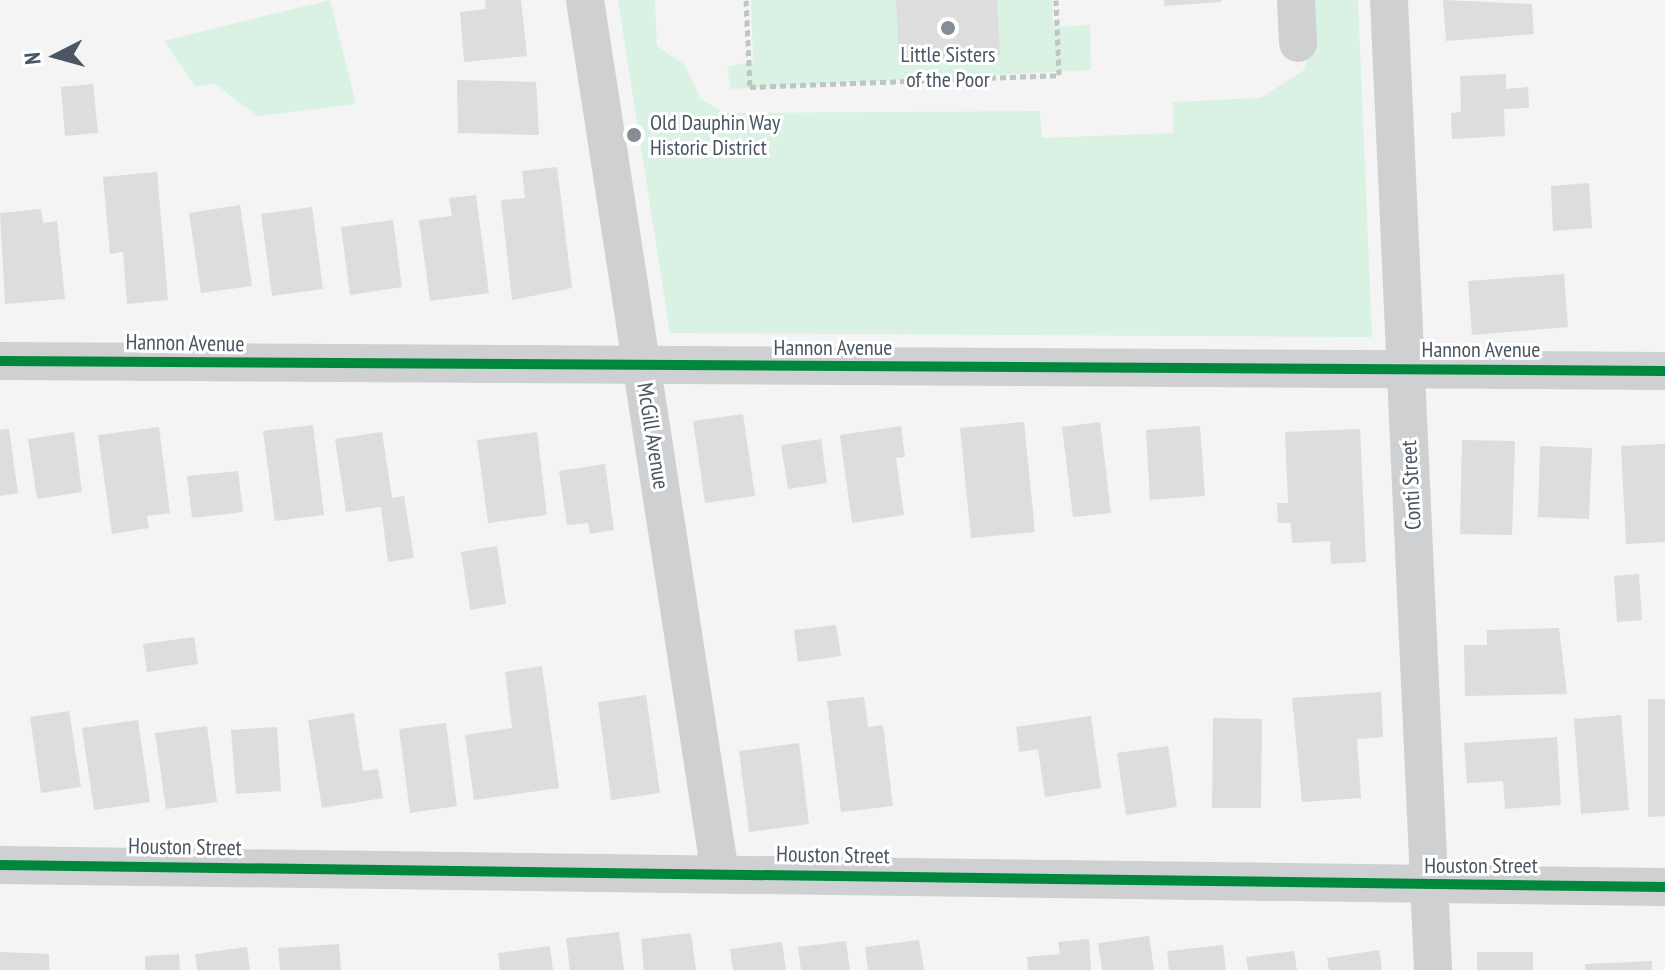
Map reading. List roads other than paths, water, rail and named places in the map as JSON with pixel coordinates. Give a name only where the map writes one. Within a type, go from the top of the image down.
[{"type":"street","name":"McGill Avenue","points":[[585,0],[720,873]]},
{"type":"street","points":[[1296,0],[1298,43]]},
{"type":"street","name":"Conti Street","points":[[1389,0],[1432,886],[1433,970]]},
{"type":"street","name":"Hannon Avenue","points":[[0,361],[1665,371]]},
{"type":"street","name":"Houston Street","points":[[0,865],[1665,887]]},
{"type":"place","name":"Little Sisters of the Poor","points":[[948,28]]},
{"type":"place","name":"Old Dauphin Way Historic District","points":[[634,135]]}]
